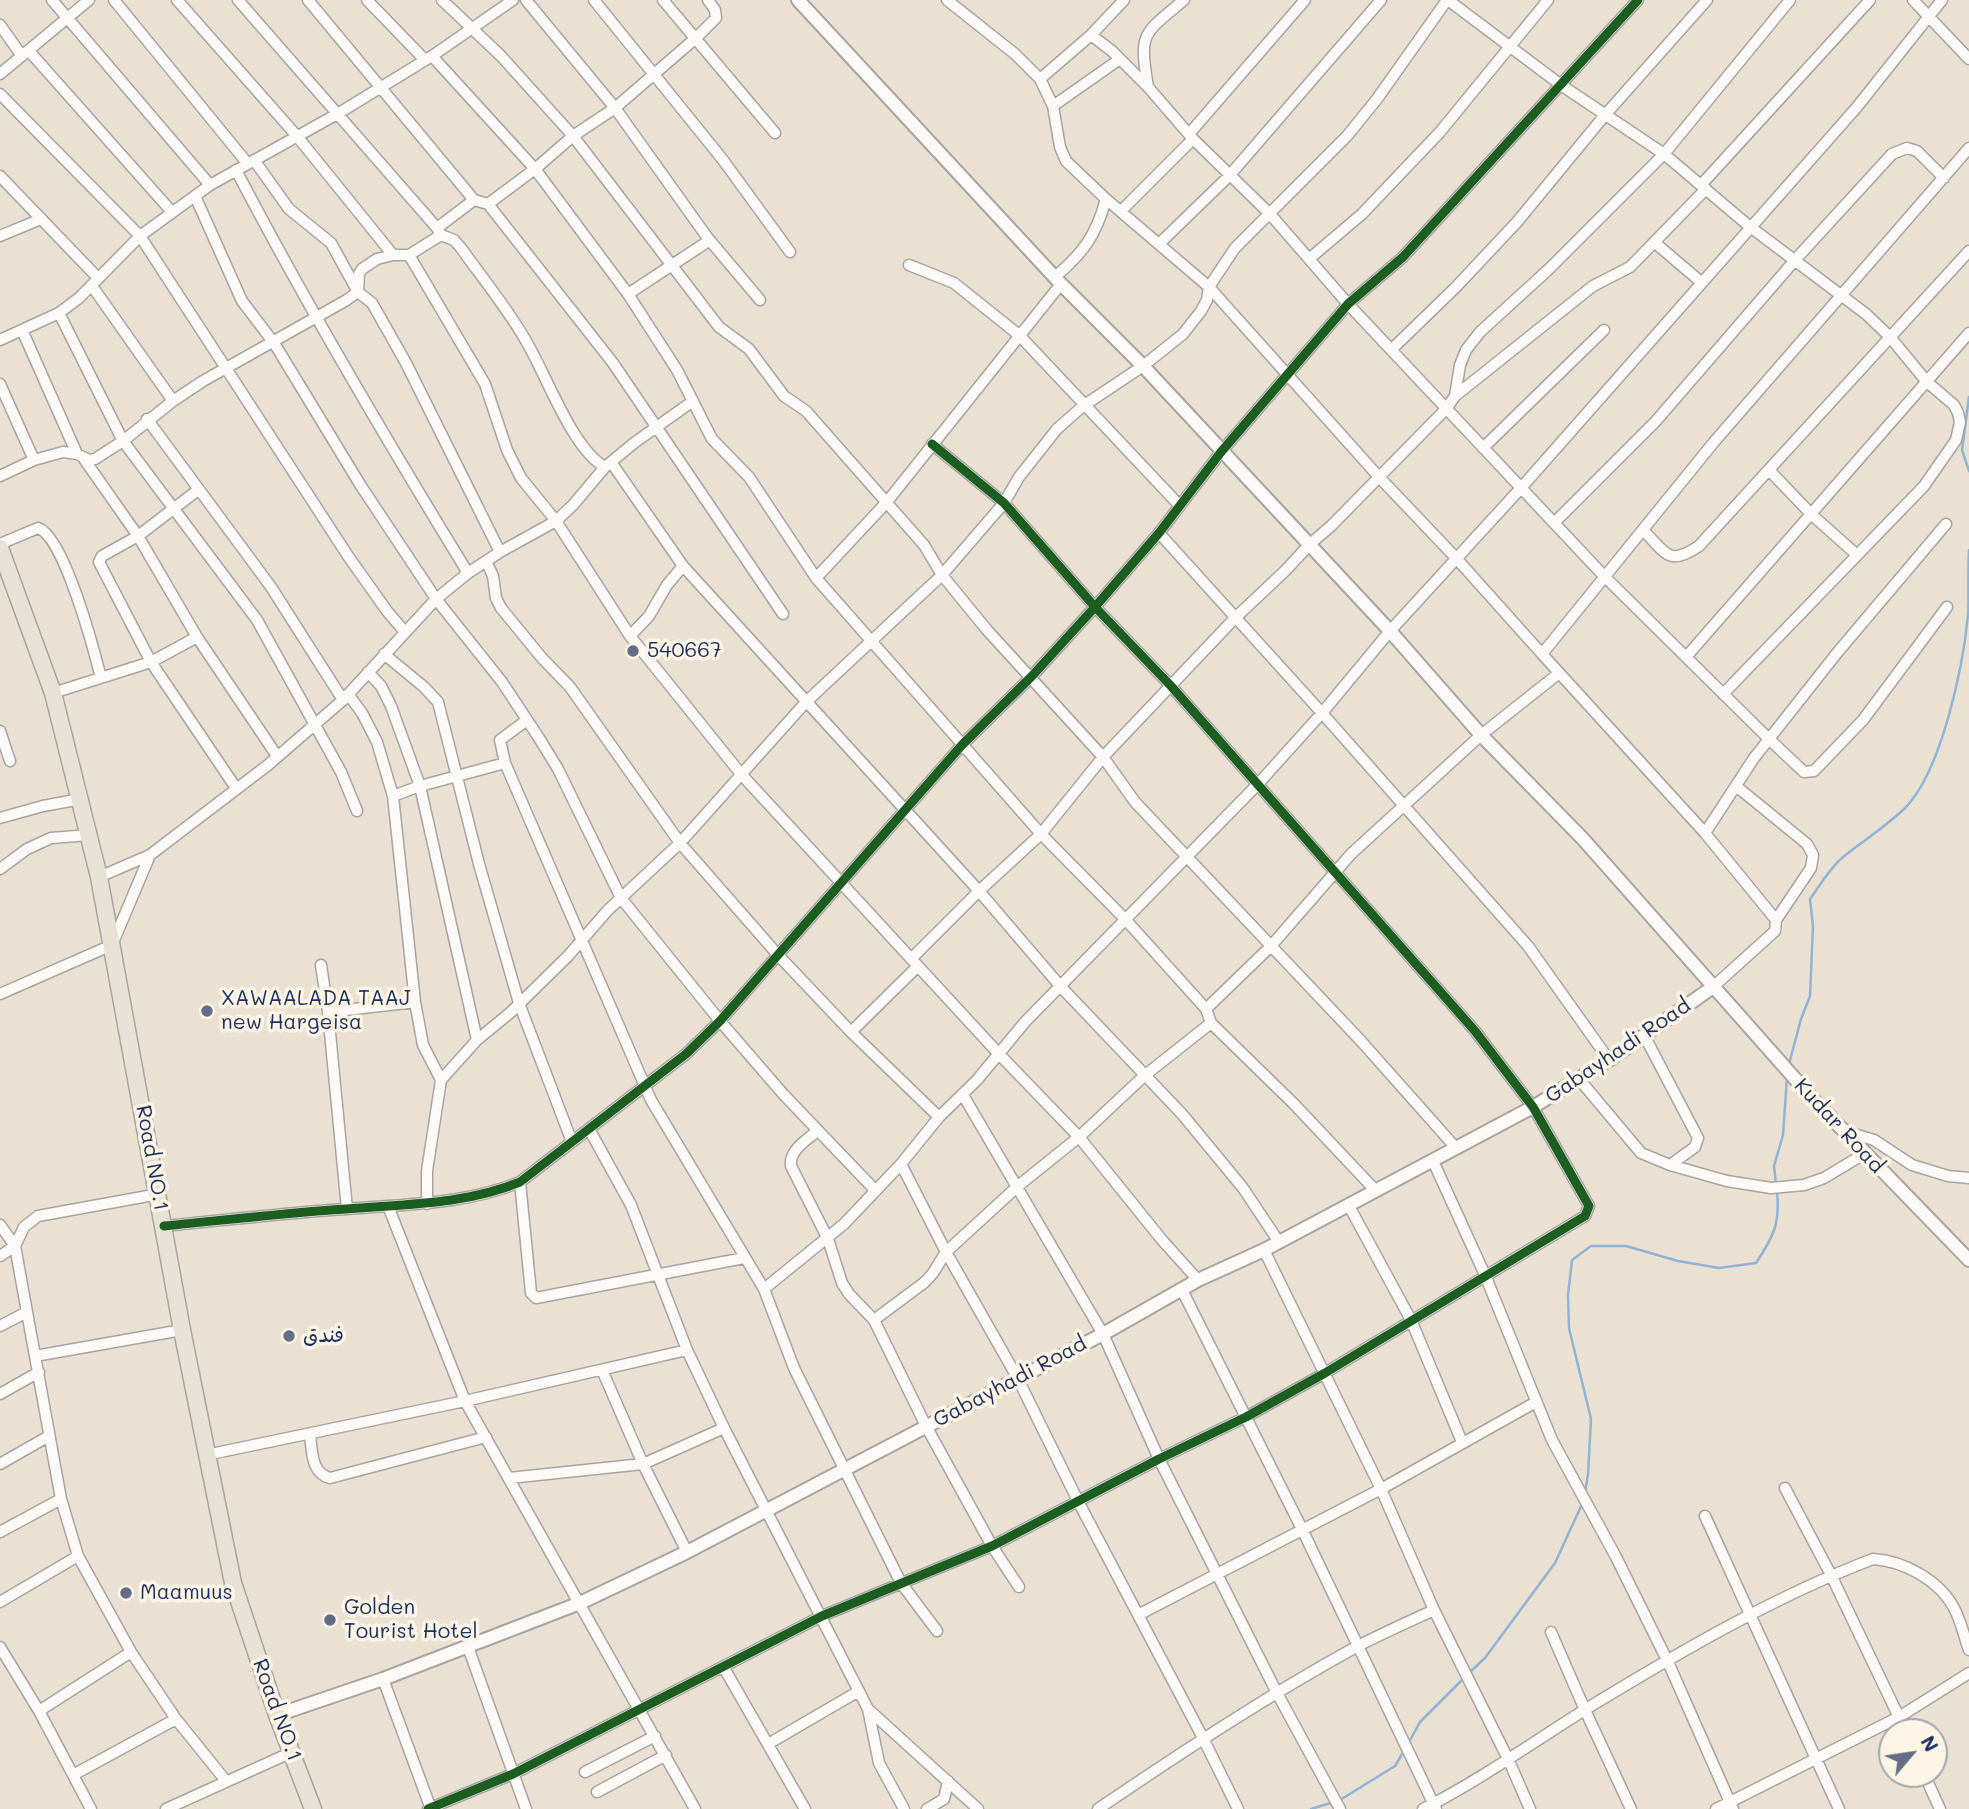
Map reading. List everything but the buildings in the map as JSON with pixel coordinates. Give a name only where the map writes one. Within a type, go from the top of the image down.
[{"type":"highway","name":"Road NO.1","points":[[0,546],[53,693],[99,877],[182,1330],[233,1583],[277,1715],[313,1809]]},
{"type":"street","points":[[52,0],[210,185]]},
{"type":"street","points":[[0,74],[89,0]]},
{"type":"street","points":[[114,0],[289,209],[331,243],[358,292],[372,303],[406,363],[500,552]]},
{"type":"street","points":[[177,0],[296,135],[393,255]]},
{"type":"street","points":[[238,0],[339,113],[439,232],[454,240],[461,248],[526,340],[566,418],[588,454],[608,465],[683,566],[979,891],[1061,987],[1182,1114],[1243,1188],[1279,1242]]},
{"type":"street","points":[[308,0],[474,201],[488,204],[613,363],[783,614]]},
{"type":"street","points":[[367,0],[428,58],[535,169],[628,294],[677,370],[712,439],[749,477],[816,578],[869,641],[1041,834],[1125,919],[1206,1009],[1211,1024],[1294,1104],[1376,1191]]},
{"type":"street","points":[[442,0],[501,55],[573,136],[719,327],[749,349],[784,396],[806,411],[924,545],[942,575],[1003,648],[1032,676],[1103,757],[1135,802],[1361,1041],[1456,1148]]},
{"type":"street","points":[[492,0],[500,10]]},
{"type":"street","points":[[0,340],[59,313],[95,282],[140,236],[210,185],[339,113],[473,29],[513,0]]},
{"type":"street","points":[[526,0],[615,107],[707,236],[760,300]]},
{"type":"street","points":[[594,0],[723,160],[790,252]]},
{"type":"street","points":[[663,0],[775,132]]},
{"type":"street","points":[[488,204],[573,136],[615,107],[697,37],[716,18],[715,10],[708,0]]},
{"type":"street","name":"Kudar Road","points":[[798,0],[1390,631],[1481,735],[1584,839],[1864,1154],[1969,1260]]},
{"type":"street","points":[[947,0],[1015,54],[1040,79],[1053,106],[1060,148],[1066,161],[1209,287],[1558,674],[1705,832],[1776,920]]},
{"type":"street","points":[[1106,18],[1112,0]]},
{"type":"street","points":[[1040,79],[1091,35],[1124,0]]},
{"type":"street","points":[[1148,87],[1143,53],[1146,35],[1184,0]]},
{"type":"street","points":[[1121,211],[1191,136],[1305,0]]},
{"type":"street","points":[[1160,243],[1228,176],[1381,0]]},
{"type":"street","points":[[427,1204],[427,1171],[441,1080],[477,1040],[519,1003],[608,910],[680,843],[806,702],[942,575],[1004,503],[1019,477],[1057,429],[1083,406],[1143,366],[1183,334],[1207,300],[1209,287],[1235,248],[1347,136],[1448,0],[1464,4],[1509,47],[1664,154],[1749,226],[1877,323],[1927,382],[1954,405],[1960,422],[1956,440],[1924,485],[1723,694]]},
{"type":"street","points":[[1309,259],[1362,214],[1432,141],[1548,0]]},
{"type":"street","points":[[164,1226],[427,1204],[497,1191],[520,1182],[686,1054],[720,1021],[962,745],[1032,676],[1094,607],[1159,533],[1221,452],[1348,304],[1403,257],[1638,0]]},
{"type":"street","points":[[1391,351],[1517,222],[1605,115],[1707,0]]},
{"type":"street","points":[[1455,396],[1460,365],[1466,350],[1480,332],[1558,260],[1664,154],[1790,0]]},
{"type":"street","points":[[851,1032],[979,891],[1041,834],[1103,757],[1235,618],[1331,527],[1446,409],[1455,396],[1593,286],[1630,267],[1870,0]]},
{"type":"street","points":[[1913,0],[1969,58]]},
{"type":"street","points":[[764,1289],[844,1224],[901,1164],[998,1053],[1258,784],[1390,631],[1521,488],[1749,226],[1857,107],[1942,0]]},
{"type":"street","points":[[0,24],[172,212]]},
{"type":"street","points":[[1091,35],[1148,87],[1228,176],[1270,214],[1391,351],[1604,576],[1804,772],[1814,771],[1863,720],[1947,607]]},
{"type":"street","points":[[1053,106],[1120,60]]},
{"type":"street","points":[[0,94],[140,236],[348,556],[404,631]]},
{"type":"street","points":[[1554,523],[1656,421],[1795,260],[1892,154],[1907,148],[1917,151],[1944,178]]},
{"type":"street","points":[[1542,654],[1706,452],[1969,148]]},
{"type":"street","points":[[236,170],[316,318],[402,467],[468,573]]},
{"type":"street","points":[[0,176],[95,282],[173,401]]},
{"type":"street","points":[[195,196],[235,288],[274,343],[360,486],[436,599],[502,682],[527,720],[558,769],[621,898],[720,1021],[817,1131],[875,1190]]},
{"type":"street","points":[[816,578],[886,503],[1086,247],[1094,234],[1106,199]]},
{"type":"street","points":[[0,476],[34,460],[63,452],[95,459],[123,441],[173,401],[358,292],[362,269],[377,259],[409,255],[474,201]]},
{"type":"street","points":[[0,236],[41,219]]},
{"type":"street","points":[[628,294],[707,242],[707,236]]},
{"type":"street","points":[[1654,242],[1701,282]]},
{"type":"street","points":[[1643,530],[1668,555],[1681,557],[1699,546],[1969,251]]},
{"type":"street","points":[[409,255],[485,384],[508,450],[521,478],[556,521],[630,636],[741,774],[1079,1137],[1198,1280]]},
{"type":"street","points":[[909,265],[954,283],[1018,335],[1180,506]]},
{"type":"street","points":[[59,313],[123,441],[257,620],[341,772],[357,811]]},
{"type":"street","points":[[22,330],[80,456],[138,536],[197,637],[277,756]]},
{"type":"street","points":[[1483,448],[1604,330]]},
{"type":"street","points":[[1686,657],[1969,333]]},
{"type":"street","points":[[0,384],[34,460]]},
{"type":"street","points":[[99,877],[150,855],[315,726],[346,697],[436,599],[486,561],[556,521],[608,465],[693,401]]},
{"type":"street","points":[[148,419],[271,587],[346,697],[362,713],[377,742],[393,796],[415,1002],[423,1045],[441,1080]]},
{"type":"street","points":[[383,1679],[430,1809],[513,1774],[822,1616],[992,1546],[1159,1459],[1246,1418],[1585,1216],[1588,1211],[1588,1206],[1533,1107],[1475,1031],[1171,686],[1094,607],[1004,503],[932,444]]},
{"type":"street","points":[[1770,471],[1811,514],[1857,555]]},
{"type":"street","points":[[198,490],[138,536],[102,556],[99,562],[151,662],[236,788]]},
{"type":"street","points":[[1705,832],[1754,758],[1837,653],[1946,524]]},
{"type":"street","points":[[0,546],[38,528],[47,533],[64,564],[87,624],[101,678]]},
{"type":"street","points":[[1159,533],[1528,946],[1609,1060]]},
{"type":"street","points":[[486,561],[493,576],[496,598],[501,608],[570,687],[680,843],[778,955],[851,1032],[939,1118]]},
{"type":"street","points":[[630,636],[649,616],[667,585],[683,566]]},
{"type":"street","points":[[53,693],[151,662],[197,637]]},
{"type":"street","points":[[384,654],[438,702],[519,1003],[572,1142]]},
{"type":"street","points":[[368,672],[381,686],[391,706],[420,786],[477,1040]]},
{"type":"street","points":[[1206,1009],[1271,946],[1351,854],[1481,735],[1558,674]]},
{"type":"street","points":[[527,720],[500,740],[505,763],[645,1086],[764,1289],[794,1368],[901,1583],[937,1631]]},
{"type":"street","points":[[0,730],[10,761]]},
{"type":"street","points":[[393,796],[505,763]]},
{"type":"street","points":[[1713,987],[1775,931],[1776,920],[1811,868],[1813,855],[1807,844],[1736,786]]},
{"type":"street","points":[[0,818],[81,799]]},
{"type":"street","points":[[0,869],[27,849],[51,838],[89,835]]},
{"type":"street","points":[[0,994],[112,944],[150,855]]},
{"type":"street","points":[[321,965],[347,1209]]},
{"type":"street","name":"Gabayhadi Road","points":[[277,1715],[383,1679],[580,1603],[687,1552],[1103,1334],[1198,1280],[1264,1250],[1533,1107],[1609,1060],[1713,987]]},
{"type":"street","points":[[328,1012],[415,1002]]},
{"type":"street","points":[[874,1320],[925,1282],[946,1252],[1018,1186],[1079,1137],[1144,1076],[1211,1024]]},
{"type":"street","points":[[1644,1035],[1698,1138],[1695,1147],[1670,1165]]},
{"type":"street","points":[[1579,1079],[1641,1153],[1670,1165],[1727,1181],[1771,1188],[1804,1185],[1824,1178],[1864,1154]]},
{"type":"street","points":[[963,1095],[1103,1334],[1159,1459],[1277,1693],[1340,1809]]},
{"type":"street","points":[[589,1129],[631,1205],[687,1350],[724,1428],[868,1709],[879,1763],[904,1809]]},
{"type":"street","points":[[817,1131],[793,1152],[790,1158],[791,1166],[828,1239],[842,1283],[874,1320],[926,1426],[992,1546],[1019,1587]]},
{"type":"street","points":[[1843,1131],[1874,1140],[1912,1165],[1948,1176],[1969,1178]]},
{"type":"street","points":[[1433,1161],[1485,1275],[1562,1461],[1616,1557],[1668,1662],[1731,1805]]},
{"type":"street","points":[[901,1164],[946,1252],[1017,1377],[1079,1503],[1238,1809]]},
{"type":"street","points":[[520,1182],[531,1293],[536,1298],[744,1258]]},
{"type":"street","points":[[0,1256],[15,1246],[24,1227],[38,1216],[159,1194]]},
{"type":"street","points":[[388,1206],[465,1401],[695,1809]]},
{"type":"street","points":[[1349,1206],[1411,1320],[1462,1442]]},
{"type":"street","points":[[0,1225],[15,1246],[61,1499],[78,1556],[131,1652],[176,1719],[226,1780]]},
{"type":"street","points":[[1264,1250],[1381,1489],[1434,1610],[1530,1809]]},
{"type":"street","points":[[1182,1290],[1435,1806]]},
{"type":"street","points":[[0,1326],[27,1312]]},
{"type":"street","points":[[36,1356],[182,1330]]},
{"type":"street","points":[[206,1455],[465,1401],[687,1350]]},
{"type":"street","points":[[602,1370],[643,1464],[687,1552]]},
{"type":"street","points":[[0,1394],[39,1372]]},
{"type":"street","points":[[1138,1615],[1381,1489],[1536,1402]]},
{"type":"street","points":[[509,1478],[643,1464],[724,1428]]},
{"type":"street","points":[[310,1434],[314,1466],[322,1475],[330,1478],[486,1437]]},
{"type":"street","points":[[0,1464],[49,1436]]},
{"type":"street","points":[[1785,1488],[1831,1575],[1899,1717]]},
{"type":"street","points":[[0,1532],[61,1499]]},
{"type":"street","points":[[1706,1516],[1839,1809]]},
{"type":"street","points":[[0,1602],[78,1556]]},
{"type":"street","points":[[1423,1809],[1435,1806],[1585,1710],[1794,1591],[1873,1559],[1887,1560],[1923,1576],[1940,1590],[1954,1608],[1969,1650]]},
{"type":"street","points":[[1098,1809],[1203,1738],[1277,1693],[1358,1646],[1434,1610]]},
{"type":"street","points":[[1551,1632],[1632,1809]]},
{"type":"street","points":[[0,1647],[39,1711],[91,1809]]},
{"type":"street","points":[[468,1647],[526,1809]]},
{"type":"street","points":[[39,1711],[131,1652]]},
{"type":"street","points":[[724,1668],[805,1809]]},
{"type":"street","points":[[1716,1809],[1731,1805],[1899,1717],[1969,1673]]},
{"type":"street","points":[[768,1744],[859,1691]]},
{"type":"street","points":[[868,1709],[978,1809]]},
{"type":"street","points":[[73,1775],[176,1719]]},
{"type":"street","points":[[586,1772],[654,1736]]},
{"type":"street","points":[[166,1809],[186,1805],[226,1780],[292,1752]]},
{"type":"street","points":[[597,1793],[666,1755]]},
{"type":"street","points":[[927,1809],[944,1799],[948,1781]]},
{"type":"street","points":[[1930,1788],[1940,1809]]},
{"type":"waterway","points":[[1969,397],[1962,450],[1969,471]]},
{"type":"waterway","points":[[1789,1064],[1810,996],[1813,926],[1810,899],[1838,861],[1906,807],[1919,790],[1940,743],[1956,689],[1965,637],[1969,550]]},
{"type":"waterway","points":[[1776,1184],[1774,1166],[1783,1135],[1787,1077]]},
{"type":"waterway","points":[[1585,1492],[1591,1419],[1569,1328],[1568,1295],[1572,1260],[1591,1246],[1626,1246],[1678,1261],[1719,1268],[1756,1263],[1774,1229],[1778,1212],[1777,1191]]},
{"type":"waterway","points":[[1469,1673],[1485,1658],[1555,1563],[1583,1502]]},
{"type":"waterway","points":[[1408,1744],[1420,1722],[1465,1677]]},
{"type":"waterway","points":[[1340,1800],[1395,1766],[1405,1749]]},
{"type":"waterway","points":[[1311,1809],[1334,1802]]},
{"type":"cycle path","points":[[164,1226],[434,1202],[499,1190],[520,1182],[686,1054],[720,1021],[962,745],[1032,676],[1095,607],[1159,533],[1221,452],[1348,304],[1403,257],[1638,0]]},
{"type":"cycle path","points":[[428,1809],[513,1774],[822,1616],[992,1546],[1246,1417],[1325,1373],[1585,1216],[1589,1206],[1533,1107],[1475,1031],[1171,686],[1095,607],[1004,503],[932,444]]},
{"type":"place","name":"540667","points":[[633,651]]},
{"type":"place","name":"XAWAALADA TAAJ new Hargeisa","points":[[207,1011]]},
{"type":"place","name":"فندق","points":[[289,1336]]},
{"type":"place","name":"Maamuus","points":[[126,1593]]},
{"type":"place","name":"Golden Tourist Hotel","points":[[330,1620]]}]
